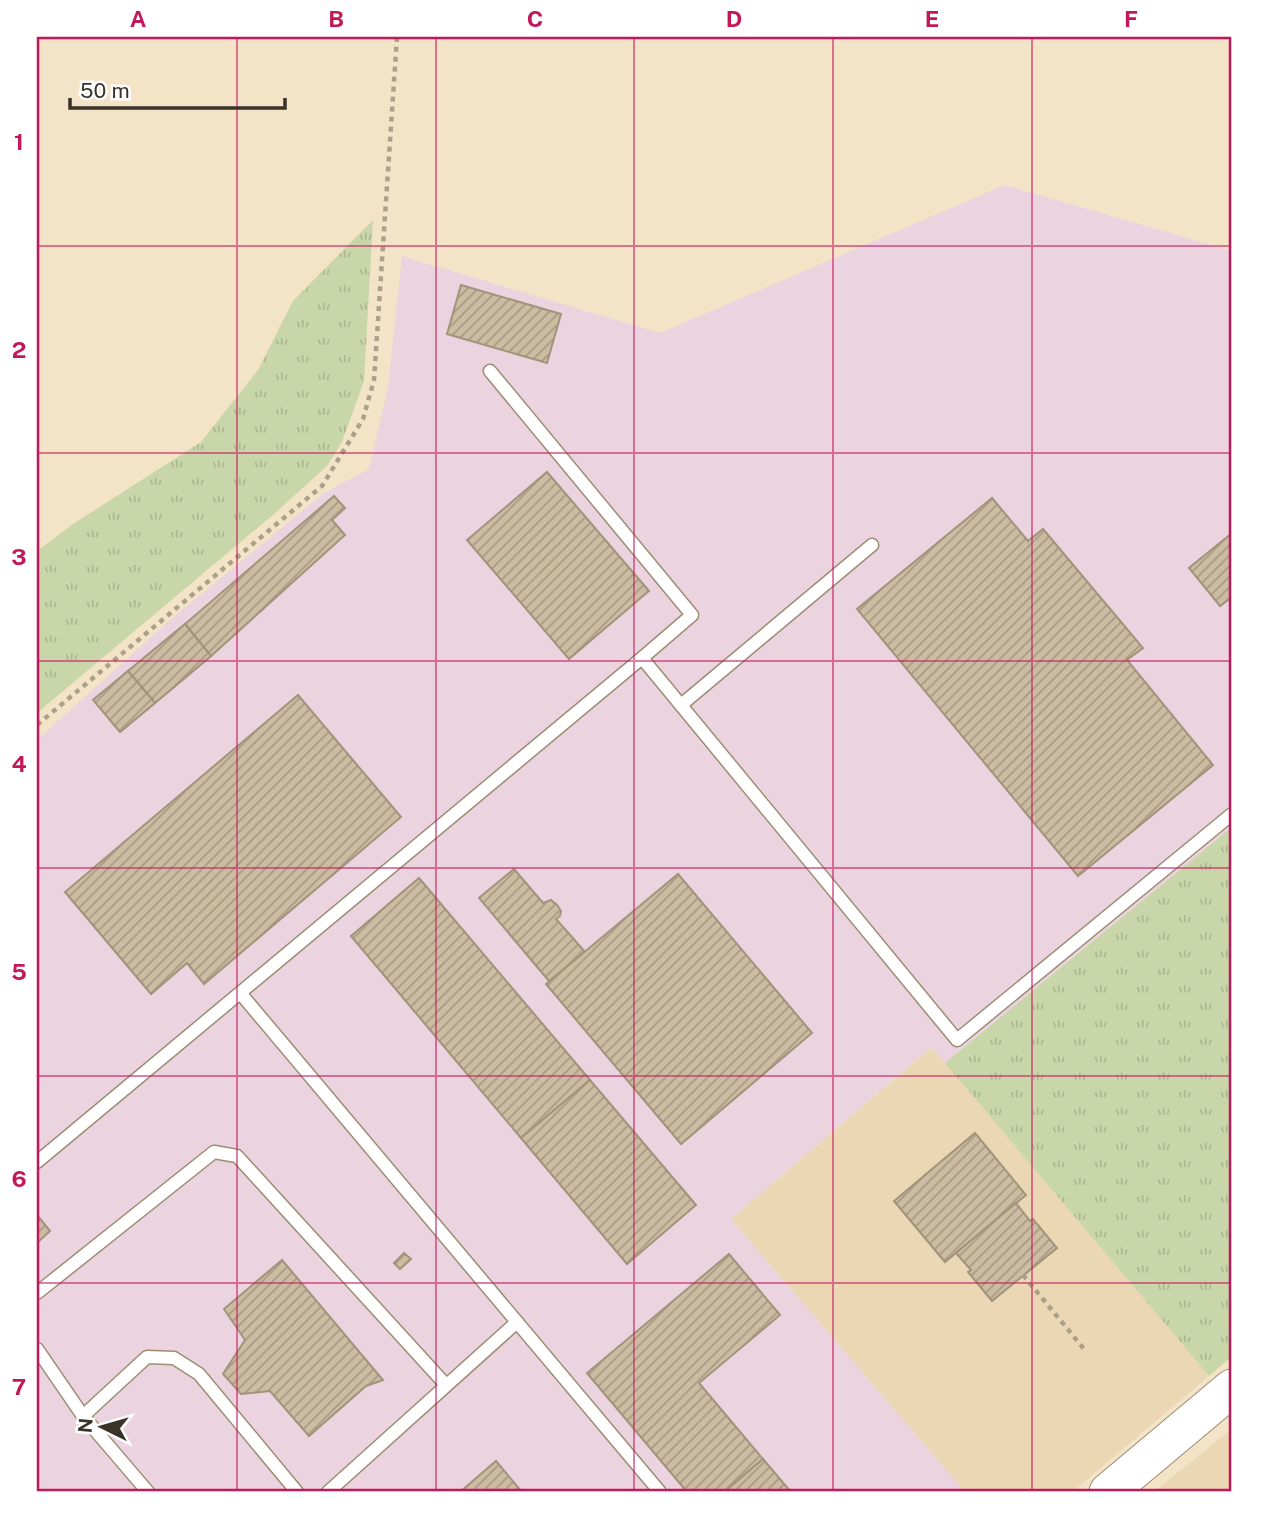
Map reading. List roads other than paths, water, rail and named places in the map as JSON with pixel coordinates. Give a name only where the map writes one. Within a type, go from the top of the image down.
[{"type":"main road","points":[[1108,1492],[1232,1388]]},
{"type":"lane","points":[[37,1162],[692,615],[490,371]]},
{"type":"lane","points":[[681,705],[872,545]]},
{"type":"lane","points":[[642,659],[957,1040],[1232,814]]},
{"type":"lane","points":[[241,994],[660,1492]]},
{"type":"lane","points":[[37,1293],[214,1153],[237,1156],[446,1385]]},
{"type":"lane","points":[[328,1492],[517,1322]]},
{"type":"lane","points":[[37,1349],[83,1416],[148,1492]]},
{"type":"lane","points":[[83,1416],[147,1357],[174,1358],[199,1374],[297,1492]]}]
